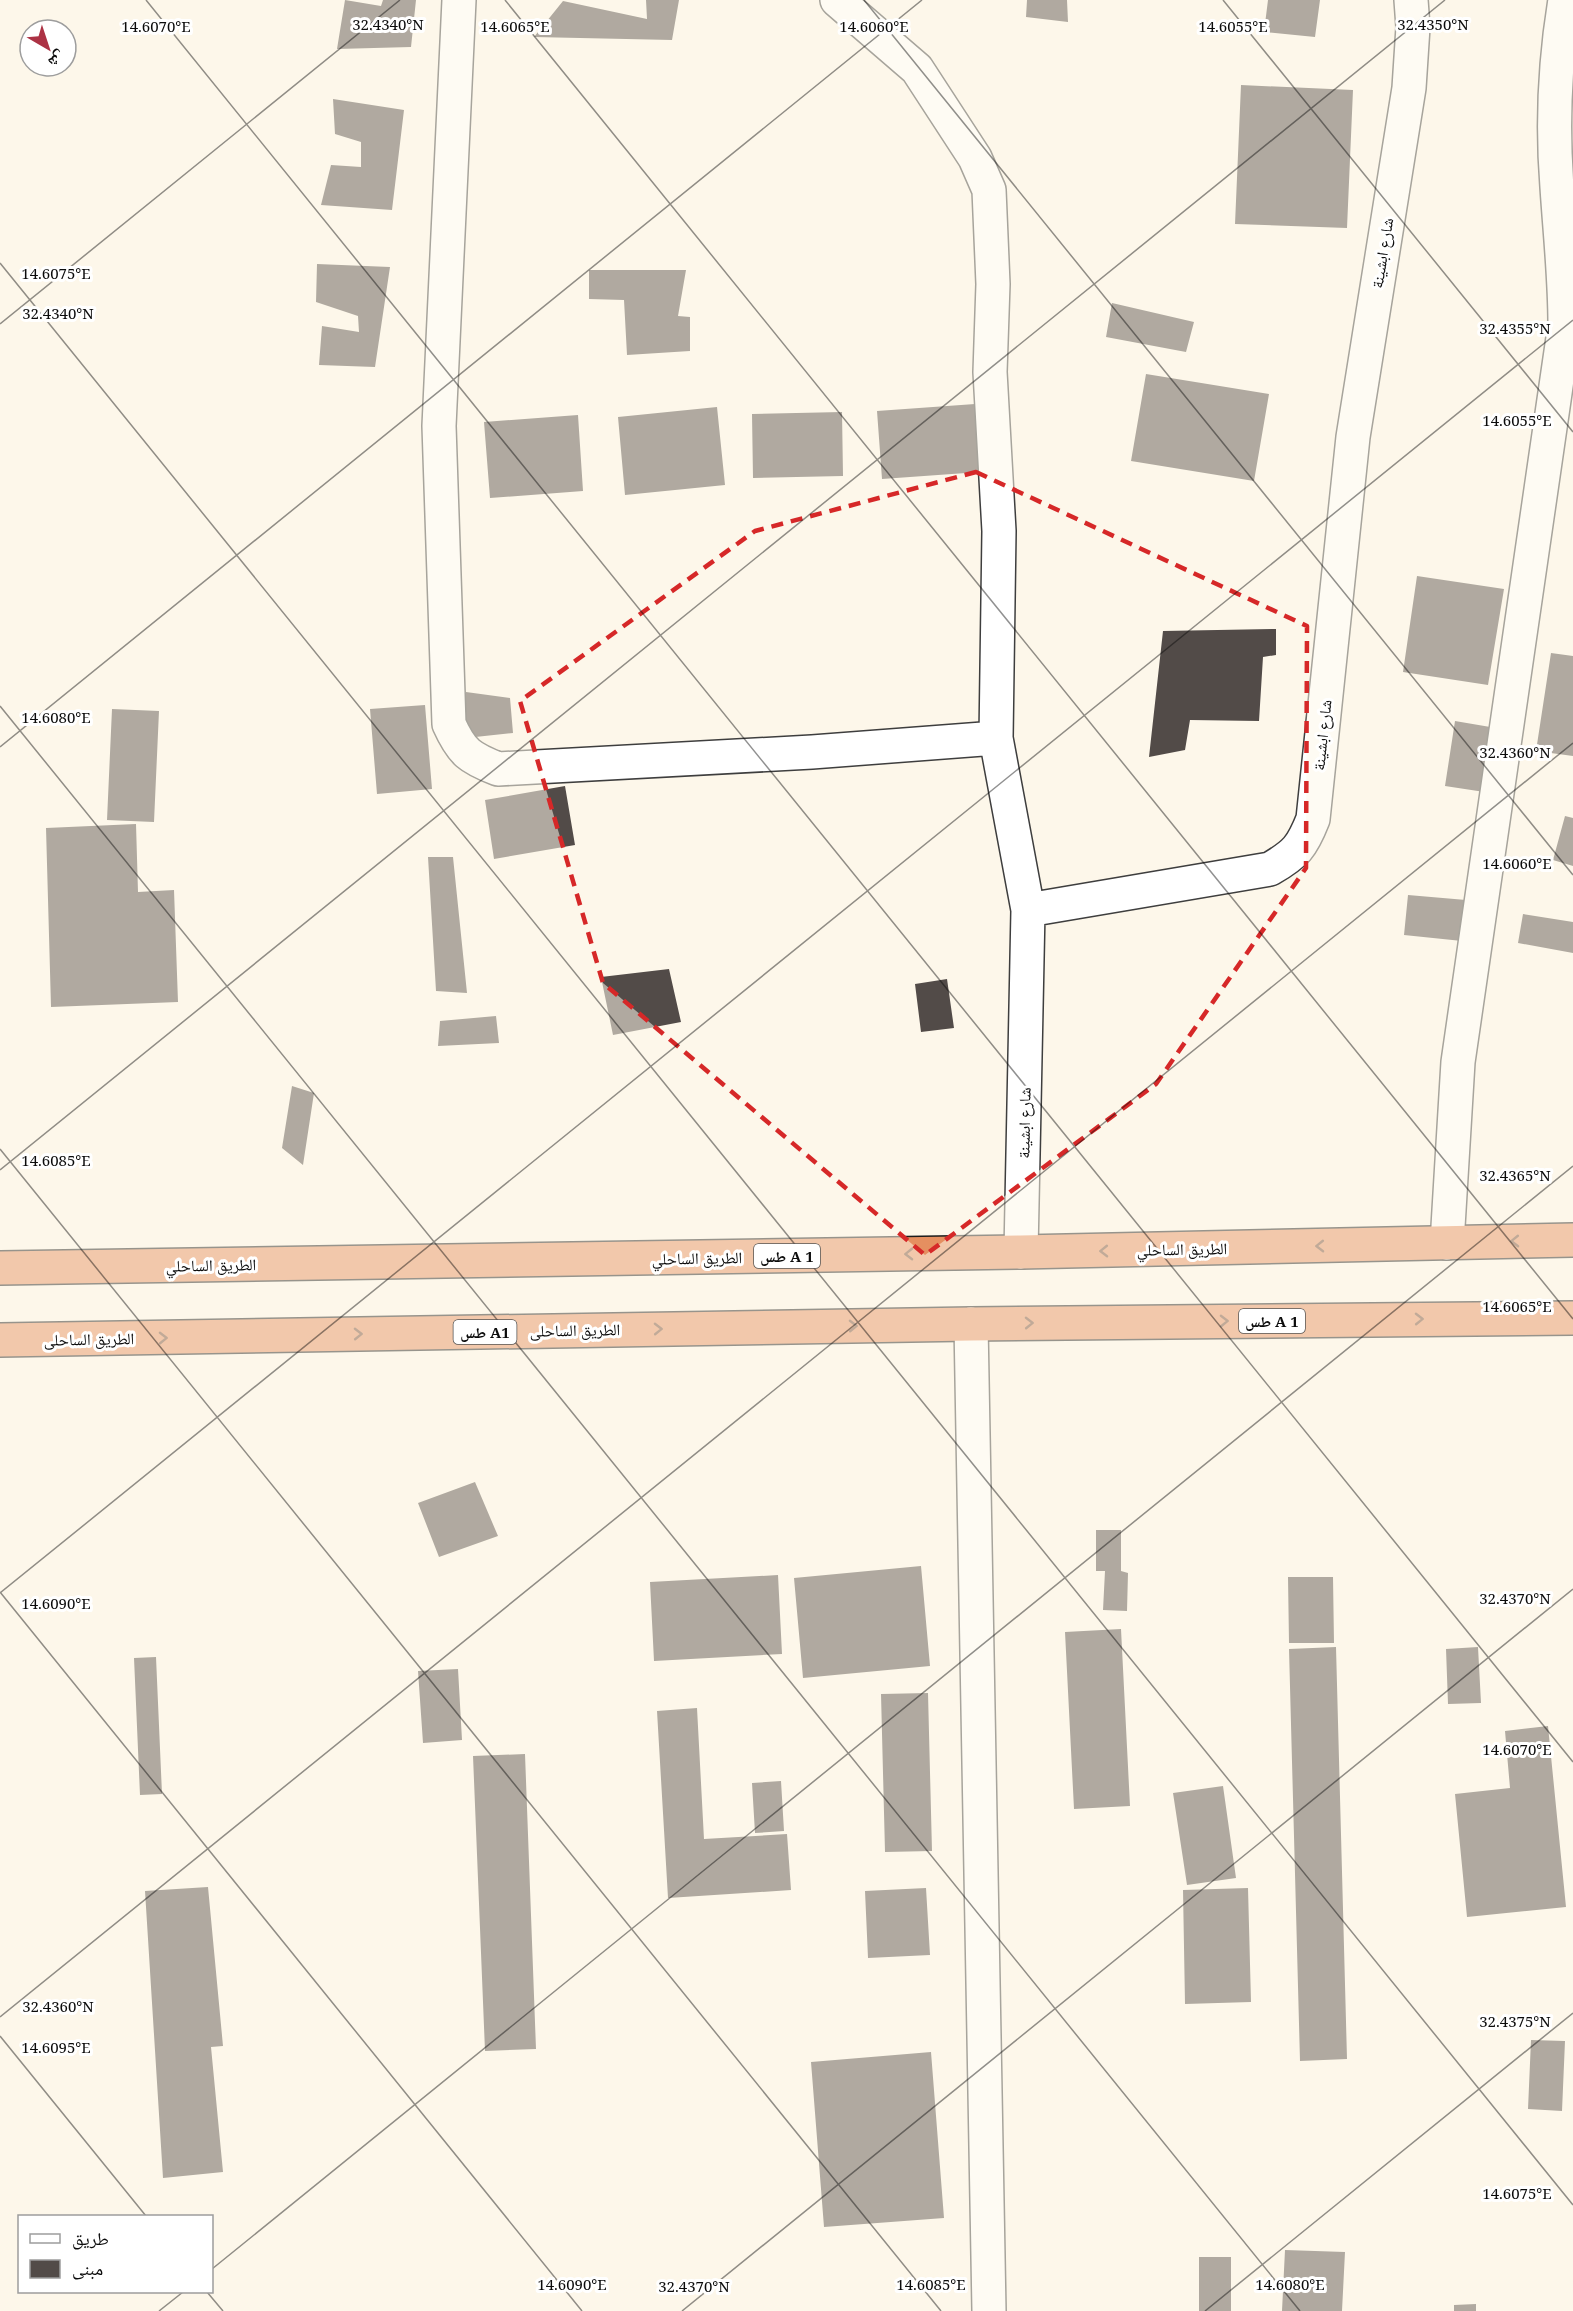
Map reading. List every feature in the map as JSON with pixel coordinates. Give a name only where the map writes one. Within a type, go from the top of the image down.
[{"type":"highway","name":"الطريق الساحلي","points":[[0,1268],[1021,1252],[1573,1240]]},
{"type":"highway","name":"طس A 1","points":[[971,1324],[1573,1318]]},
{"type":"highway","name":"الطريق الساحلى","points":[[0,1340],[971,1324]]},
{"type":"street","points":[[459,0],[439,426],[449,724],[459,746],[474,760],[498,769],[812,752],[996,738]]},
{"type":"street","points":[[837,0],[916,69],[975,158],[989,190],[993,284],[990,372],[999,531],[996,738],[1028,910]]},
{"type":"street","name":"شارع ابشينة","points":[[1021,1252],[1028,910],[1270,869],[1294,855],[1305,840],[1313,819],[1353,437],[1409,88],[1413,27],[1411,0]]},
{"type":"street","points":[[1447,1243],[1458,1062],[1565,324],[1565,272],[1557,186],[1555,127],[1559,38],[1565,0]]},
{"type":"street","points":[[971,1324],[989,2311]]},
{"type":"highlighted area","points":[[976,472],[1307,626],[1306,868],[1156,1084],[925,1255],[603,983],[520,701],[755,531]]},
{"type":"building","points":[[345,0],[381,6],[383,0],[416,0],[411,47],[337,49]]},
{"type":"building","points":[[646,0],[679,0],[672,40],[534,37],[563,1],[647,19]]},
{"type":"building","points":[[1027,0],[1067,0],[1068,22],[1026,17]]},
{"type":"building","points":[[1268,0],[1320,0],[1315,37],[1264,32]]},
{"type":"building","points":[[1241,85],[1353,90],[1347,228],[1235,224]]},
{"type":"building","points":[[333,99],[404,110],[392,210],[321,205],[331,165],[361,167],[361,142],[335,134]]},
{"type":"building","points":[[317,264],[390,267],[375,367],[319,365],[322,326],[359,332],[358,316],[316,302]]},
{"type":"building","points":[[589,270],[686,270],[678,316],[690,317],[690,351],[627,355],[624,300],[589,299]]},
{"type":"building","points":[[1112,303],[1194,322],[1186,352],[1106,337]]},
{"type":"building","points":[[1146,374],[1269,394],[1254,481],[1131,461]]},
{"type":"building","points":[[975,404],[980,472],[882,479],[877,411]]},
{"type":"building","points":[[717,407],[725,485],[625,495],[618,417]]},
{"type":"building","points":[[842,412],[843,476],[753,478],[752,414]]},
{"type":"building","points":[[578,415],[583,491],[490,498],[484,422]]},
{"type":"building","points":[[1417,576],[1504,589],[1488,685],[1403,672]]},
{"type":"building","points":[[1276,629],[1276,655],[1263,657],[1259,721],[1190,720],[1185,750],[1149,757],[1163,631]]},
{"type":"building","points":[[1551,653],[1573,656],[1573,756],[1536,751]]},
{"type":"building","points":[[466,692],[510,698],[513,733],[466,738]]},
{"type":"building","points":[[425,705],[432,789],[377,794],[370,709]]},
{"type":"building","points":[[112,709],[159,711],[154,822],[107,820]]},
{"type":"building","points":[[1455,721],[1502,729],[1491,793],[1445,786]]},
{"type":"building","points":[[565,786],[575,845],[494,859],[485,800]]},
{"type":"building","points":[[1565,816],[1573,818],[1573,866],[1553,860]]},
{"type":"building","points":[[136,824],[138,892],[174,890],[178,1002],[51,1007],[46,828]]},
{"type":"building","points":[[428,857],[453,857],[467,993],[436,991]]},
{"type":"building","points":[[1408,895],[1466,900],[1462,941],[1404,935]]},
{"type":"building","points":[[1523,914],[1573,922],[1573,953],[1518,943]]},
{"type":"building","points":[[669,969],[681,1022],[613,1035],[601,977]]},
{"type":"building","points":[[947,979],[954,1028],[921,1032],[915,984]]},
{"type":"building","points":[[496,1016],[499,1043],[438,1046],[440,1021]]},
{"type":"building","points":[[292,1086],[314,1093],[303,1165],[282,1148]]},
{"type":"building","points":[[475,1482],[498,1536],[439,1557],[418,1503]]},
{"type":"building","points":[[1096,1530],[1121,1530],[1121,1571],[1128,1573],[1127,1611],[1103,1610],[1105,1571],[1096,1571]]},
{"type":"building","points":[[921,1566],[930,1666],[803,1678],[794,1578]]},
{"type":"building","points":[[778,1575],[782,1654],[654,1661],[650,1582]]},
{"type":"building","points":[[1288,1577],[1333,1577],[1334,1643],[1289,1643]]},
{"type":"building","points":[[1121,1629],[1130,1806],[1074,1809],[1065,1632]]},
{"type":"building","points":[[1336,1647],[1347,2059],[1300,2061],[1289,1649]]},
{"type":"building","points":[[1478,1647],[1481,1703],[1448,1704],[1446,1649]]},
{"type":"building","points":[[156,1657],[162,1794],[140,1795],[134,1658]]},
{"type":"building","points":[[458,1669],[462,1740],[423,1743],[418,1671]]},
{"type":"building","points":[[928,1693],[932,1851],[885,1852],[881,1694]]},
{"type":"building","points":[[697,1708],[704,1839],[787,1834],[791,1890],[668,1898],[657,1711]]},
{"type":"building","points":[[1548,1726],[1566,1907],[1467,1917],[1455,1794],[1510,1788],[1505,1731]]},
{"type":"building","points":[[525,1754],[536,2049],[485,2051],[473,1756]]},
{"type":"building","points":[[781,1781],[784,1831],[755,1833],[752,1783]]},
{"type":"building","points":[[1223,1786],[1236,1878],[1187,1885],[1173,1793]]},
{"type":"building","points":[[208,1887],[223,2046],[211,2047],[223,2172],[163,2178],[145,1891]]},
{"type":"building","points":[[926,1888],[930,1955],[868,1958],[865,1891]]},
{"type":"building","points":[[1248,1888],[1251,2002],[1185,2004],[1183,1890]]},
{"type":"building","points":[[1531,2040],[1565,2041],[1562,2111],[1528,2109]]},
{"type":"building","points":[[931,2052],[944,2218],[824,2227],[811,2062]]},
{"type":"building","points":[[1285,2250],[1345,2252],[1342,2311],[1282,2311]]},
{"type":"building","points":[[1199,2257],[1231,2257],[1231,2311],[1199,2311]]},
{"type":"building","points":[[1476,2304],[1476,2311],[1454,2311],[1454,2305]]}]
